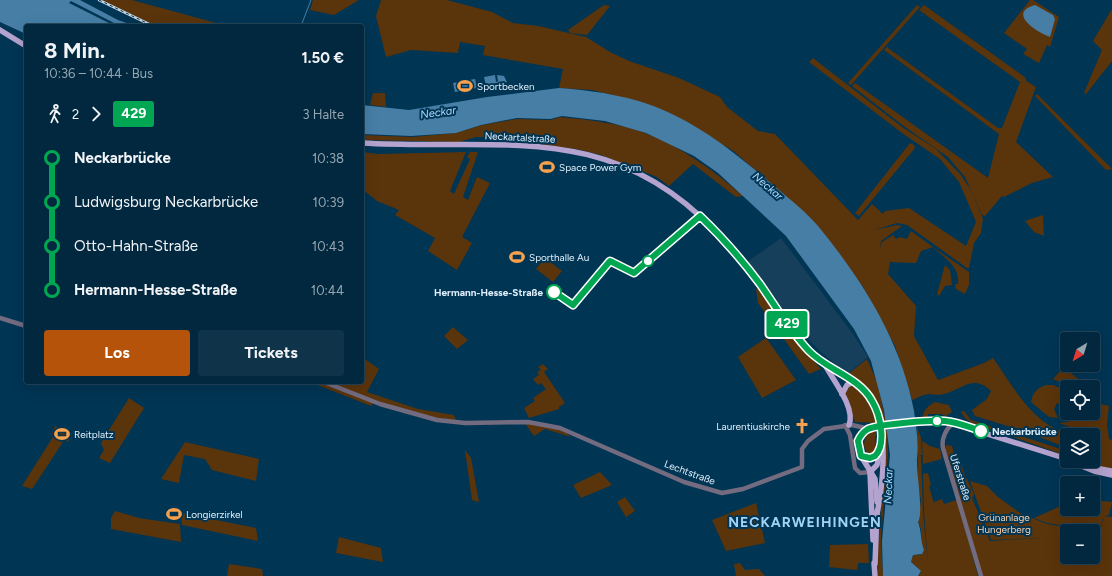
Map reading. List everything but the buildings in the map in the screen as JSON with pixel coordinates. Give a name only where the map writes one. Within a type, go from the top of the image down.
[{"type":"main road","points":[[0,30],[24,45]]},
{"type":"main road","name":"Neckartalstraße","points":[[364,143],[423,145],[504,144],[563,149],[598,156],[624,166],[668,191],[700,216],[728,244],[752,273],[792,330],[810,352],[825,365]]},
{"type":"main road","points":[[825,365],[853,382],[867,393],[876,407],[879,417],[884,462],[877,514]]},
{"type":"main road","points":[[825,365],[842,394],[850,413],[847,425]]},
{"type":"main road","points":[[842,394],[847,385],[853,382]]},
{"type":"main road","points":[[875,576],[877,514],[876,485],[861,456],[858,441],[864,432],[870,429],[927,421],[941,421],[963,426],[1060,457]]},
{"type":"main road","points":[[861,456],[870,458],[875,456],[881,440]]},
{"type":"main road","points":[[870,472],[876,468],[879,461],[881,440]]},
{"type":"main road","points":[[1086,468],[1112,475]]},
{"type":"main road","points":[[1100,468],[1112,471]]},
{"type":"main road","points":[[870,472],[875,564]]},
{"type":"street","points":[[0,318],[24,325]]},
{"type":"street","name":"Lechtstraße","points":[[329,384],[386,406],[437,420],[465,423],[528,422],[560,428],[684,482],[722,493],[743,489],[802,467],[802,452],[808,441],[824,429],[847,425]]},
{"type":"street","points":[[941,421],[946,430],[953,423]]},
{"type":"street","points":[[870,429],[847,425],[850,435],[852,461],[857,471],[870,472]]},
{"type":"street","name":"Uferstraße","points":[[946,430],[942,442],[944,454],[958,496],[981,576]]},
{"type":"shaded area","points":[[781,238],[853,334],[868,357],[847,374],[822,353],[795,326],[747,262]]},
{"type":"green space","points":[[97,0],[132,0],[220,24],[146,24]]},
{"type":"green space","points":[[313,0],[359,0],[334,15],[310,10]]},
{"type":"green space","points":[[381,0],[447,0],[492,12],[513,23],[538,26],[586,37],[610,52],[629,61],[679,78],[720,97],[727,107],[758,131],[775,134],[858,220],[872,204],[883,214],[885,211],[909,208],[966,246],[976,222],[959,182],[940,159],[902,133],[809,62],[813,58],[902,127],[936,149],[961,175],[972,192],[983,219],[981,233],[974,243],[969,268],[907,225],[897,223],[874,230],[897,225],[902,226],[881,241],[880,248],[882,242],[893,235],[896,239],[900,237],[907,239],[911,231],[933,247],[921,251],[916,263],[890,262],[888,274],[916,306],[914,336],[938,380],[984,363],[993,358],[1026,405],[1047,424],[1060,430],[1060,445],[1027,432],[975,416],[972,410],[987,399],[991,391],[977,383],[971,383],[939,395],[923,395],[912,400],[895,346],[863,287],[817,226],[790,200],[732,150],[647,104],[592,90],[559,88],[563,69],[483,55],[485,46],[460,42],[458,53],[411,50],[386,57],[376,16]]},
{"type":"green space","points":[[1030,0],[1033,0],[1059,17],[1050,47],[1047,45],[1039,63],[1023,54],[1027,49],[1004,33]]},
{"type":"green space","points":[[604,5],[610,6],[587,35],[570,33],[568,30]]},
{"type":"green space","points":[[917,5],[920,7],[851,85],[848,83]]},
{"type":"green space","points":[[924,5],[1026,78],[1025,80],[1036,87],[1016,142],[1053,177],[1032,183],[1004,197],[1002,196],[985,216],[982,215],[965,177],[948,157],[905,127],[852,86],[855,83],[988,178],[999,134],[884,50],[888,46],[888,48],[998,128],[1002,128],[1020,82],[919,10]]},
{"type":"green space","points":[[1112,9],[1112,61],[1086,94],[1084,93],[1102,50],[1093,41]]},
{"type":"green space","points":[[373,93],[385,93],[386,107],[370,105]]},
{"type":"green space","points":[[1037,94],[1112,169],[1106,170],[1035,96]]},
{"type":"green space","points":[[561,117],[593,121],[614,124],[645,133],[685,152],[743,196],[736,197],[693,164],[669,186],[657,177],[601,155],[576,149],[516,141],[504,137],[476,137],[459,142],[364,140],[364,135],[412,137],[456,133],[482,125],[517,119],[550,120]]},
{"type":"green space","points":[[910,143],[914,145],[915,148],[859,216],[855,213]]},
{"type":"green space","points":[[364,152],[378,154],[466,152],[450,191],[454,194],[470,159],[467,157],[470,152],[478,152],[463,197],[468,200],[477,177],[490,183],[462,237],[472,243],[457,270],[428,251],[435,238],[395,215],[399,210],[377,201],[364,191]]},
{"type":"green space","points":[[1043,215],[1044,236],[1034,232],[1025,221]]},
{"type":"green space","points":[[933,247],[969,272],[969,285],[965,294],[956,289],[955,284],[958,284],[958,278],[954,267]]},
{"type":"green space","points":[[545,258],[562,271],[553,282],[536,269]]},
{"type":"green space","points":[[945,265],[950,270],[952,285],[945,286],[939,296],[937,294]]},
{"type":"green space","points":[[756,289],[759,289],[802,348],[821,369],[809,374],[758,303]]},
{"type":"green space","points":[[453,327],[468,340],[457,349],[444,336]]},
{"type":"green space","points":[[766,338],[796,380],[762,398],[738,357]]},
{"type":"green space","points":[[364,358],[379,369],[367,392],[418,409],[454,415],[456,420],[437,418],[375,401],[371,406],[315,384],[364,384]]},
{"type":"green space","points":[[867,359],[877,382],[886,422],[883,423],[878,406],[872,394],[856,379],[848,374]]},
{"type":"green space","points":[[543,364],[548,369],[544,372],[565,403],[559,407],[559,409],[529,418],[524,408],[535,401],[533,398],[546,389],[541,383],[538,385],[533,379],[539,375],[537,372],[541,370],[538,367]]},
{"type":"green space","points":[[1060,371],[1069,372],[1080,380],[1060,380],[1060,382],[1053,379]]},
{"type":"green space","points":[[851,385],[860,392],[867,401],[876,423],[855,422],[844,393]]},
{"type":"green space","points":[[1046,385],[1053,385],[1060,388],[1060,404],[1057,403],[1054,409],[1058,418],[1049,417],[1031,402],[1036,391]]},
{"type":"green space","points":[[129,398],[144,408],[110,463],[99,458],[104,450],[101,443]]},
{"type":"green space","points":[[935,402],[949,405],[952,412],[946,416],[941,414],[928,414],[928,418],[922,418],[927,408]]},
{"type":"green space","points":[[1100,404],[1109,406],[1107,424],[1109,439],[1112,440],[1112,470],[1100,466],[1100,428],[1073,428],[1059,423],[1078,420],[1100,420]]},
{"type":"green space","points":[[964,411],[971,420],[1060,449],[1060,454],[970,422],[961,412]]},
{"type":"green space","points":[[524,422],[555,428],[571,437],[545,429],[534,436]]},
{"type":"green space","name":"Reitplatz","points":[[55,426],[72,434],[68,442],[52,434]]},
{"type":"green space","points":[[917,426],[921,438],[922,455],[919,455],[921,456],[923,512],[928,566],[923,474],[928,473],[931,485],[929,486],[935,507],[934,502],[942,499],[944,504],[957,500],[978,576],[918,576],[921,572],[911,562],[913,555],[920,555],[924,550],[921,543],[921,529],[918,522],[921,500],[918,486]]},
{"type":"green space","points":[[887,429],[888,453],[881,538],[883,576],[878,576],[877,555],[884,476],[884,430]]},
{"type":"green space","points":[[876,431],[875,452],[872,455],[866,451],[864,442],[869,432]]},
{"type":"green space","points":[[53,437],[63,442],[32,489],[22,486]]},
{"type":"green space","points":[[922,441],[930,446],[940,449],[942,459],[923,464]]},
{"type":"green space","points":[[185,442],[259,459],[256,481],[212,470],[205,459],[184,455],[179,483],[161,479]]},
{"type":"green space","name":"Grünanlage Hungerberg","points":[[946,445],[952,446],[954,454],[958,454],[964,473],[974,494],[972,498],[990,541],[1040,538],[991,540],[970,481],[987,486],[998,497],[1020,513],[1047,524],[1060,526],[1060,564],[1100,564],[1100,532],[1104,516],[1112,517],[1112,576],[982,576],[946,451]]},
{"type":"green space","points":[[465,450],[471,458],[479,502],[472,500]]},
{"type":"green space","points":[[600,472],[612,485],[581,498],[573,485]]},
{"type":"green space","points":[[625,497],[635,511],[626,517],[617,502]]},
{"type":"green space","points":[[1100,501],[1112,502],[1109,515],[1104,516],[1100,528],[1100,524],[1060,525],[1047,523],[1034,518],[1060,506],[1060,516],[1100,516]]},
{"type":"green space","points":[[756,503],[765,543],[726,551],[712,520]]},
{"type":"green space","points":[[115,511],[139,518],[180,524],[181,542],[111,529],[111,518]]},
{"type":"green space","points":[[181,513],[256,528],[258,541],[182,525]]},
{"type":"green space","points":[[339,537],[381,548],[383,562],[336,553]]},
{"type":"green space","points":[[868,544],[869,563],[858,563],[857,570],[829,567],[830,545]]},
{"type":"green space","points":[[740,563],[745,570],[759,569],[765,576],[736,576],[734,564]]},
{"type":"green space","points":[[229,564],[262,569],[263,576],[227,576]]},
{"type":"water","points":[[0,0],[80,0],[118,20],[129,24],[116,24],[71,1],[69,3],[111,24],[24,24],[24,33],[0,22]]},
{"type":"water","points":[[1035,5],[1053,15],[1055,19],[1050,37],[1032,27],[1024,18],[1023,13]]},
{"type":"water","points":[[495,75],[496,82],[498,81],[497,75],[504,76],[507,82],[486,86],[484,77]]},
{"type":"water","name":"Sportbecken","points":[[475,79],[477,88],[455,92],[453,83]]},
{"type":"water","name":"Neckar","points":[[559,88],[618,96],[632,99],[660,109],[702,131],[729,149],[789,198],[814,221],[835,247],[865,290],[890,336],[908,385],[914,411],[917,434],[917,465],[920,502],[920,517],[918,522],[924,550],[922,554],[913,555],[911,562],[921,571],[918,576],[883,576],[882,541],[890,455],[884,410],[871,361],[854,329],[786,236],[718,173],[694,156],[646,133],[605,121],[562,116],[550,119],[517,118],[481,125],[456,133],[411,136],[364,134],[364,105],[409,110],[487,97]]},
{"type":"waterway","points":[[302,24],[311,0]]},
{"type":"railway","points":[[99,0],[149,24]]},
{"type":"bus line","name":"429","points":[[554,292],[573,305],[610,261],[634,273],[700,216],[728,244],[752,273],[807,349],[820,362],[861,387],[872,400],[879,417],[880,423],[880,432],[881,440],[875,456],[870,458],[861,456],[858,441],[864,432],[874,428],[888,426],[914,423],[927,421],[946,421],[981,431]]},
{"type":"place","name":"Sportbecken","points":[[465,86]]},
{"type":"place","name":"Space Power Gym","points":[[547,167]]},
{"type":"place","name":"Sporthalle Au","points":[[517,257]]},
{"type":"place","name":"Hermann-Hesse-Straße","points":[[554,292]]},
{"type":"place","name":"Laurentiuskirche","points":[[802,426]]},
{"type":"place","name":"Neckarbrücke","points":[[981,431]]},
{"type":"place","name":"Reitplatz","points":[[62,434]]},
{"type":"place","name":"Longierzirkel","points":[[174,514]]},
{"type":"district","name":"NECKARWEIHINGEN","points":[[805,522]]}]
